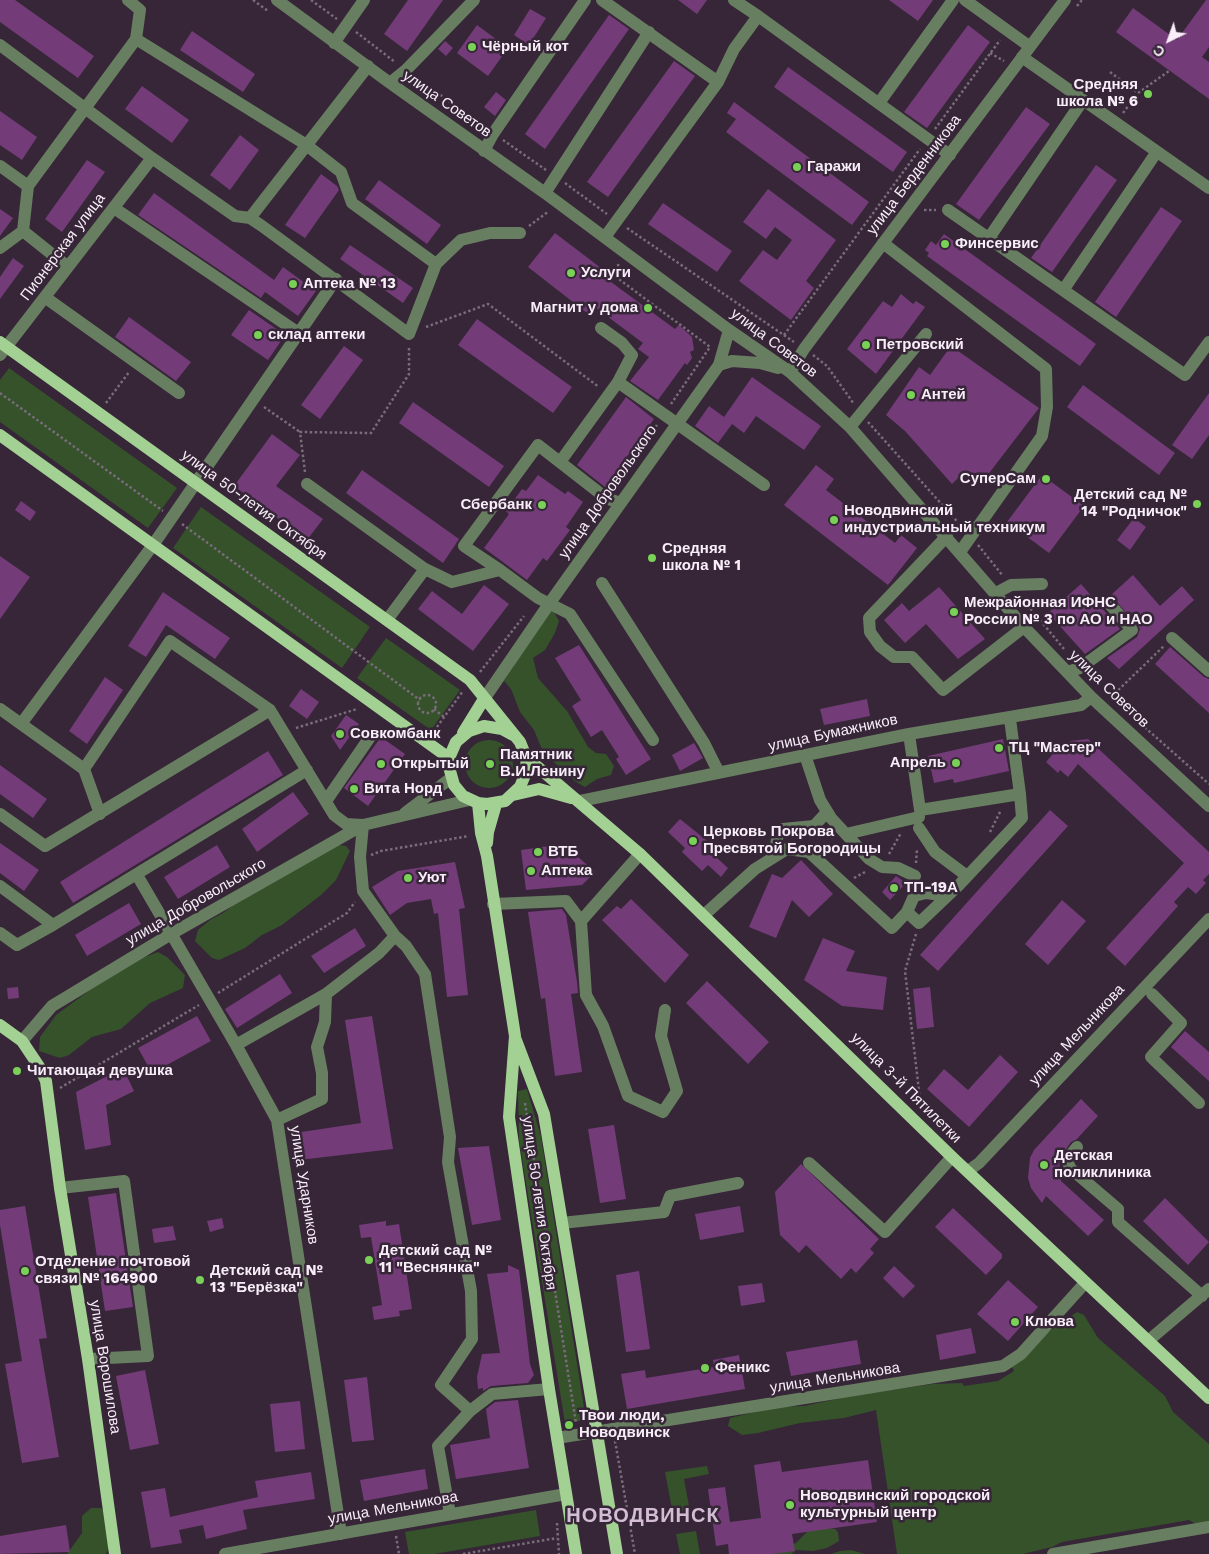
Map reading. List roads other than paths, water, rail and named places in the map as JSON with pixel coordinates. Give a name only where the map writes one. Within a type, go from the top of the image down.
[{"type":"main road","name":"улица 50-летия Октября","points":[[2,348],[196,483],[470,680],[513,735]]},
{"type":"main road","points":[[0,434],[449,758]]},
{"type":"main road","points":[[484,699],[449,758],[451,778],[459,791],[474,801],[496,804],[513,796],[539,789],[548,790],[580,801]]},
{"type":"main road","points":[[461,737],[469,731],[484,726],[502,729],[513,735],[520,742],[526,757],[525,777],[513,796]]},
{"type":"main road","name":"улица 3-й Пятилетки","points":[[526,757],[640,854],[952,1156],[1209,1398]]},
{"type":"main road","points":[[474,801],[487,856]]},
{"type":"main road","points":[[487,856],[488,832],[496,804]]},
{"type":"main road","name":"улица 50-летия Октября","points":[[487,856],[515,1036],[544,1114],[617,1554]]},
{"type":"main road","name":"улица Ворошилова","points":[[0,1025],[22,1041],[40,1068],[48,1095],[60,1188],[88,1359],[115,1554]]},
{"type":"main road","name":"улица 50-летия Октября","points":[[515,1036],[509,1117],[556,1438],[576,1554]]},
{"type":"street","points":[[0,248],[23,231],[28,186],[87,109],[136,39],[140,10],[127,0]]},
{"type":"street","name":"улица Советов","points":[[277,0],[484,151],[543,199],[605,237],[729,330],[790,372],[850,427],[947,536],[1024,627],[1091,697],[1209,806]]},
{"type":"street","points":[[334,43],[364,0]]},
{"type":"street","points":[[390,83],[406,70],[474,0]]},
{"type":"street","points":[[484,151],[493,134],[585,0]]},
{"type":"street","points":[[602,0],[718,82]]},
{"type":"street","points":[[734,0],[950,155]]},
{"type":"street","points":[[879,103],[953,0]]},
{"type":"street","points":[[965,0],[1083,100],[1156,153],[1209,188]]},
{"type":"street","name":"улица Берденникова","points":[[790,372],[804,349],[1065,0]]},
{"type":"street","points":[[605,237],[718,82],[734,49],[758,16]]},
{"type":"street","points":[[543,199],[648,32]]},
{"type":"street","points":[[136,39],[305,144],[341,172],[352,203],[436,264]]},
{"type":"street","points":[[0,45],[152,158],[235,216],[250,218],[409,334],[436,264],[461,240],[490,233],[520,233]]},
{"type":"street","points":[[250,218],[305,144],[368,66]]},
{"type":"street","points":[[989,238],[1083,100]]},
{"type":"street","points":[[1064,289],[1156,153]]},
{"type":"street","name":"Пионерская улица","points":[[2,348],[46,298],[152,158]]},
{"type":"street","points":[[0,166],[28,186]]},
{"type":"street","points":[[114,208],[300,334]]},
{"type":"street","points":[[948,210],[1185,375],[1209,342]]},
{"type":"street","points":[[23,231],[68,267]]},
{"type":"street","points":[[883,243],[1046,369],[1047,408],[1042,436],[960,552]]},
{"type":"street","points":[[22,724],[153,544],[300,334],[336,279]]},
{"type":"street","points":[[46,298],[179,393]]},
{"type":"street","points":[[560,462],[610,396],[632,355],[622,342],[601,328]]},
{"type":"street","points":[[719,365],[729,330]]},
{"type":"street","points":[[850,427],[926,334]]},
{"type":"street","points":[[719,365],[732,361],[760,363],[790,372]]},
{"type":"street","name":"улица Добровольского","points":[[484,699],[543,601],[620,503],[719,365]]},
{"type":"street","points":[[618,382],[764,484]]},
{"type":"street","points":[[620,503],[606,498],[538,445],[464,546],[543,601],[570,614],[652,740]]},
{"type":"street","points":[[307,484],[425,570],[452,582],[500,570]]},
{"type":"street","points":[[947,536],[869,618],[870,632],[880,646],[894,657],[912,657],[943,690],[1024,627]]},
{"type":"street","points":[[387,620],[425,570]]},
{"type":"street","points":[[602,583],[704,743],[719,773]]},
{"type":"street","points":[[996,593],[1011,585],[1042,584]]},
{"type":"street","points":[[1067,672],[1080,668],[1132,630],[1108,602]]},
{"type":"street","points":[[1172,638],[1209,671]]},
{"type":"street","points":[[84,769],[170,641],[270,710],[334,815],[346,824],[363,825],[360,857],[363,891],[395,936],[406,946],[425,974],[450,1137],[448,1162],[470,1292],[472,1339],[441,1385],[470,1411]]},
{"type":"street","name":"улица Бумажников","points":[[580,801],[909,734],[1081,706],[1091,697]]},
{"type":"street","points":[[0,709],[84,769],[100,814]]},
{"type":"street","points":[[0,814],[45,846],[270,710]]},
{"type":"street","points":[[907,912],[919,923],[963,881],[1022,818],[1014,795],[1010,719]]},
{"type":"street","points":[[909,734],[920,810],[1014,795]]},
{"type":"street","points":[[326,801],[370,736]]},
{"type":"street","points":[[805,756],[820,800],[827,812],[846,834],[869,859],[882,867],[898,868],[915,876]]},
{"type":"street","points":[[0,933],[17,945],[137,875],[307,770]]},
{"type":"street","points":[[401,816],[451,778]]},
{"type":"street","name":"улица Добровольского","points":[[22,1041],[52,1006],[171,934],[363,825],[474,801]]},
{"type":"street","points":[[774,857],[778,834],[783,829],[814,826],[827,812]]},
{"type":"street","points":[[846,834],[919,822],[939,856],[963,881]]},
{"type":"street","points":[[704,915],[755,868],[786,850],[809,852],[892,928],[907,912],[914,896],[926,893],[941,895],[963,881]]},
{"type":"street","points":[[581,921],[640,854]]},
{"type":"street","name":"улица Ударников","points":[[137,875],[210,998],[277,1120],[341,1534]]},
{"type":"street","points":[[0,886],[53,925]]},
{"type":"street","points":[[493,904],[566,901],[581,921],[586,995],[603,1026],[628,1096],[663,1112],[677,1092],[661,1036],[665,1010]]},
{"type":"street","name":"улица Мельникова","points":[[968,1171],[979,1163],[1209,919]]},
{"type":"street","points":[[236,1045],[326,994],[379,953],[395,936]]},
{"type":"street","points":[[277,1120],[322,1099],[322,1073],[316,1047],[326,1022],[326,994]]},
{"type":"street","points":[[1152,994],[1181,1023],[1151,1057],[1199,1103]]},
{"type":"street","points":[[1077,1147],[1067,1159],[1070,1168],[1118,1209],[1118,1222],[1206,1292],[1148,1341]]},
{"type":"street","points":[[809,1164],[885,1232],[952,1156]]},
{"type":"street","points":[[60,1188],[124,1181],[148,1356],[88,1359]]},
{"type":"street","points":[[562,1223],[664,1212],[670,1196],[738,1183]]},
{"type":"street","name":"улица Мельникова","points":[[556,1438],[1003,1366],[1021,1354],[1085,1283]]},
{"type":"street","points":[[450,1514],[438,1446],[470,1411],[492,1394],[549,1389]]},
{"type":"street","name":"улица Мельникова","points":[[226,1554],[566,1494]]},
{"type":"street","points":[[1053,1554],[1209,1527]]},
{"type":"place","name":"Чёрный кот","points":[[472,47]]},
{"type":"place","name":"Средняя школа № 6","points":[[1148,94]]},
{"type":"place","name":"Гаражи","points":[[797,167]]},
{"type":"place","name":"Финсервис","points":[[945,244]]},
{"type":"place","name":"Услуги","points":[[571,273]]},
{"type":"place","name":"Аптека № 13","points":[[293,284]]},
{"type":"place","name":"Магнит у дома","points":[[648,308]]},
{"type":"place","name":"склад аптеки","points":[[258,335]]},
{"type":"place","name":"Петровский","points":[[866,345]]},
{"type":"place","name":"Антей","points":[[911,395]]},
{"type":"place","name":"СуперСам","points":[[1046,479]]},
{"type":"place","name":"Детский сад № 14 \"Родничок\"","points":[[1197,504]]},
{"type":"place","name":"Сбербанк","points":[[542,505]]},
{"type":"place","name":"Новодвинский индустриальный техникум","points":[[834,520]]},
{"type":"place","name":"Средняя школа № 1","points":[[652,558]]},
{"type":"place","name":"Межрайонная ИФНС России № 3 по АО и НАО","points":[[954,612]]},
{"type":"place","name":"Совкомбанк","points":[[340,734]]},
{"type":"place","name":"ТЦ \"Мастер\"","points":[[999,748]]},
{"type":"place","name":"Апрель","points":[[956,763]]},
{"type":"place","name":"Открытый","points":[[381,764]]},
{"type":"place","name":"Памятник В.И.Ленину","points":[[490,764]]},
{"type":"place","name":"Вита Норд","points":[[354,789]]},
{"type":"place","name":"Церковь Покрова Пресвятой Богородицы","points":[[693,841]]},
{"type":"place","name":"ВТБ","points":[[538,852]]},
{"type":"place","name":"Аптека","points":[[531,871]]},
{"type":"place","name":"Уют","points":[[408,878]]},
{"type":"place","name":"ТП-19А","points":[[894,888]]},
{"type":"place","name":"Читающая девушка","points":[[17,1071]]},
{"type":"place","name":"Детская поликлиника","points":[[1044,1165]]},
{"type":"place","name":"Детский сад № 11 \"Веснянка\"","points":[[369,1260]]},
{"type":"place","name":"Отделение почтовой связи № 164900","points":[[25,1271]]},
{"type":"place","name":"Детский сад № 13 \"Берёзка\"","points":[[200,1280]]},
{"type":"place","name":"Клюва","points":[[1015,1322]]},
{"type":"place","name":"Феникс","points":[[705,1368]]},
{"type":"place","name":"Твои люди, Новодвинск","points":[[569,1425]]},
{"type":"place","name":"Новодвинский городской культурный центр","points":[[790,1505]]},
{"type":"district","name":"НОВОДВИНСК","points":[[643,1516]]}]
